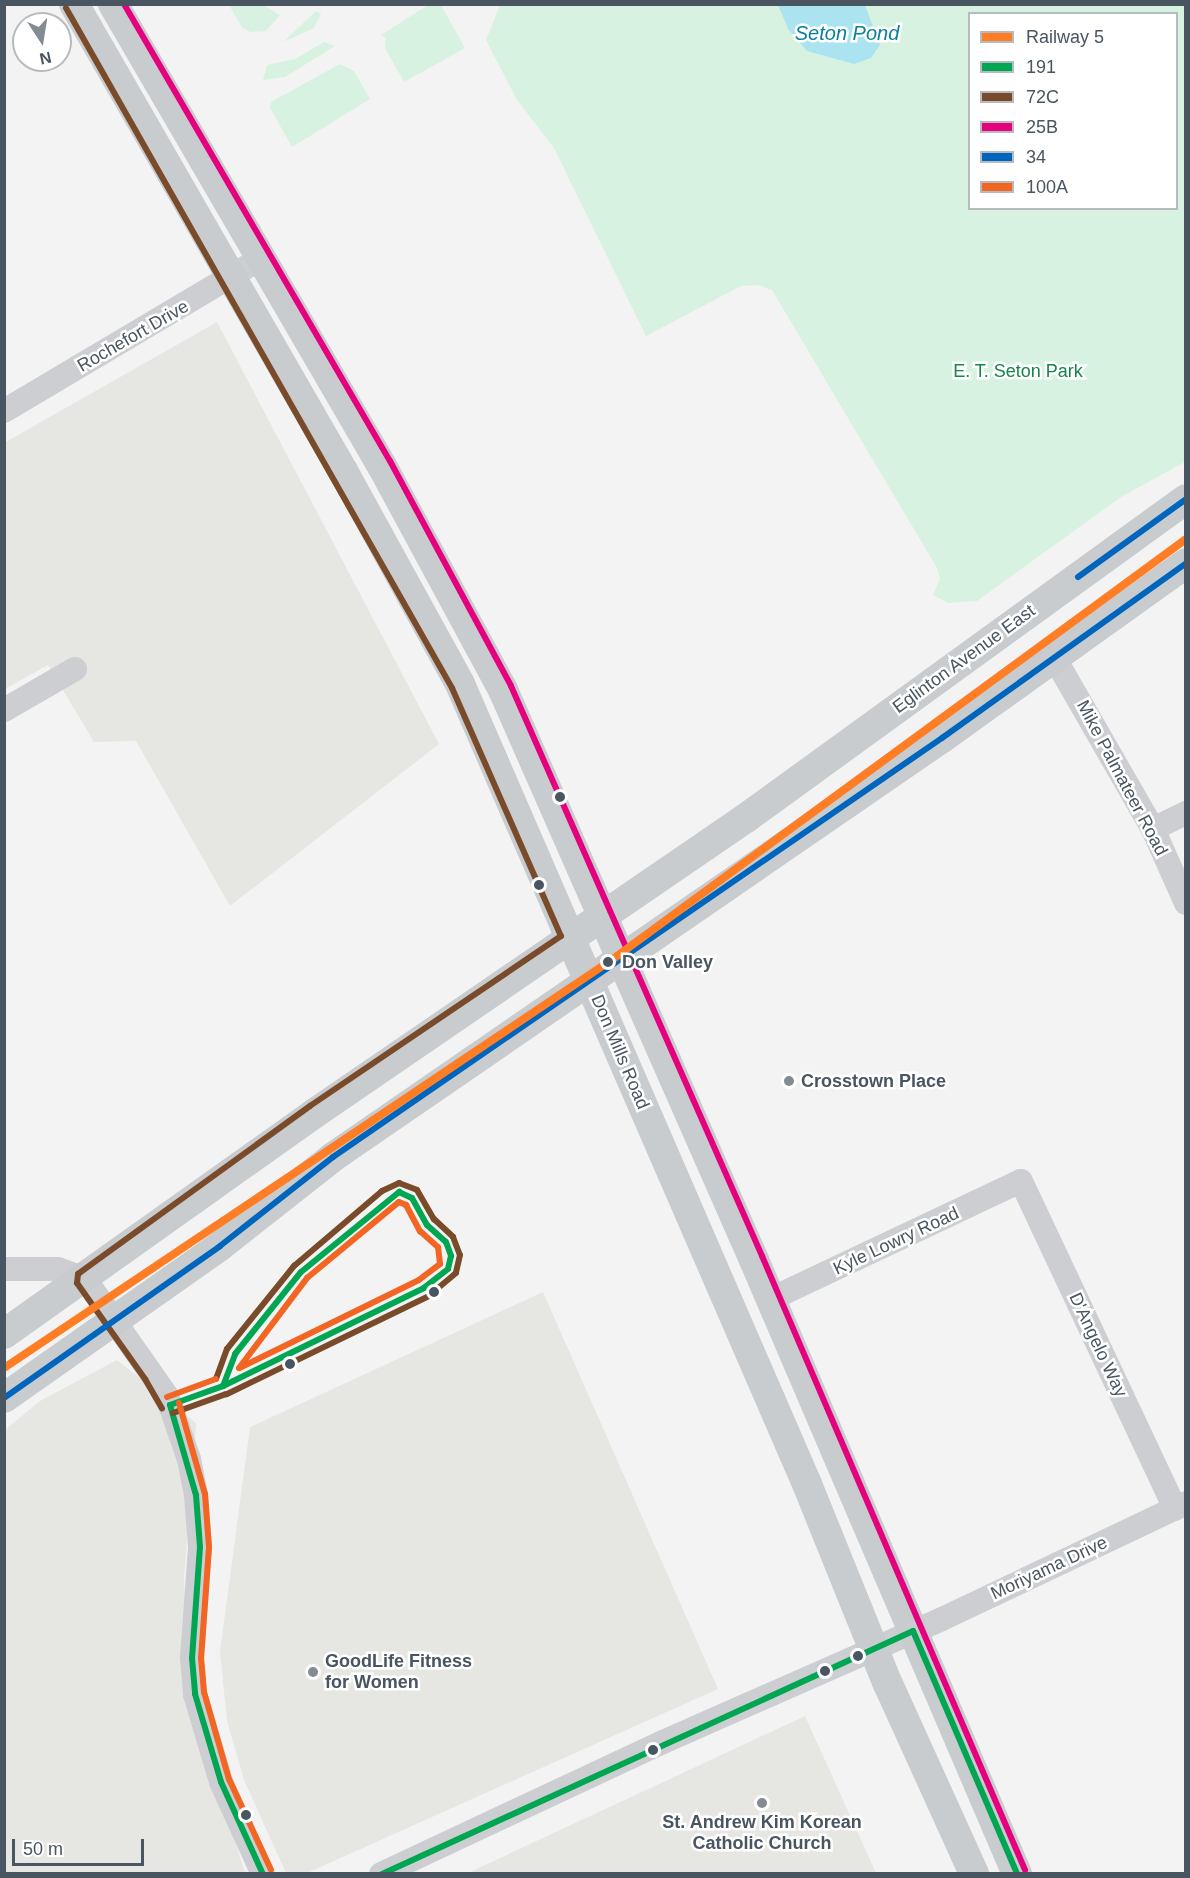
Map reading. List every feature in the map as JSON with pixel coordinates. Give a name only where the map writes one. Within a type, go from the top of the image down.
[{"type":"main road","name":"Don Mills Road","points":[[75,4],[232,277],[460,684],[974,1874]]},
{"type":"main road","points":[[114,4],[382,466],[503,690],[771,1299],[1017,1874]]},
{"type":"main road","name":"Eglinton Avenue East","points":[[4,1334],[85,1279],[315,1113],[572,939],[1185,499]]},
{"type":"main road","points":[[4,1398],[115,1322],[333,1157],[590,981],[1185,563]]},
{"type":"street","name":"Rochefort Drive","points":[[4,411],[260,259]]},
{"type":"street","name":"Mike Palmateer Road","points":[[1054,657],[1153,829],[1185,903]]},
{"type":"street","points":[[4,710],[75,669]]},
{"type":"street","points":[[1153,829],[1185,813]]},
{"type":"street","name":"Kyle Lowry Road","points":[[771,1299],[1021,1181]]},
{"type":"street","name":"D'Angelo Way","points":[[1021,1181],[1180,1506]]},
{"type":"street","points":[[4,1269],[58,1269],[85,1279],[166,1396],[189,1459],[200,1546],[192,1658],[195,1694],[221,1782],[262,1874]]},
{"type":"street","name":"Moriyama Drive","points":[[381,1874],[913,1631],[1180,1506]]},
{"type":"shaded area","points":[[217,322],[439,744],[230,906],[136,741],[94,742],[48,665],[5,689],[4,443]]},
{"type":"shaded area","points":[[543,1292],[718,1689],[307,1873],[286,1873],[244,1780],[227,1721],[220,1652],[250,1427]]},
{"type":"shaded area","points":[[117,1360],[196,1423],[184,1580],[190,1699],[245,1873],[5,1874],[5,1430],[40,1401]]},
{"type":"shaded area","points":[[805,1716],[876,1873],[468,1873]]},
{"type":"green space","points":[[229,5],[263,5],[280,15],[266,31],[250,32],[242,27]]},
{"type":"green space","points":[[428,5],[441,5],[465,48],[404,82],[385,48],[386,38],[381,35]]},
{"type":"green space","name":"E. T. Seton Park","points":[[500,5],[1185,5],[1185,462],[1121,497],[977,601],[948,603],[933,595],[940,579],[937,568],[772,290],[759,285],[741,286],[646,336],[554,148],[517,100],[486,40]]},
{"type":"green space","points":[[316,11],[321,14],[314,28],[283,42]]},
{"type":"green space","points":[[324,42],[335,46],[285,77],[263,80],[267,65],[295,59]]},
{"type":"green space","points":[[340,64],[354,71],[370,99],[292,147],[270,108],[271,102]]},
{"type":"water","name":"Seton Pond","points":[[778,5],[865,5],[880,45],[871,58],[854,64],[807,51],[788,29]]},
{"type":"rail line","name":"5","points":[[4,1368],[613,959],[1186,539]]},
{"type":"transit line","name":"25B","points":[[124,4],[390,461],[511,686],[762,1256],[1025,1870]]},
{"type":"transit line","name":"72C","points":[[66,8],[452,688],[561,936],[310,1106],[78,1274],[77,1283],[145,1379],[162,1409]]},
{"type":"transit line","name":"34","points":[[1078,577],[1186,499]]},
{"type":"transit line","name":"34","points":[[4,1398],[220,1246],[333,1157],[942,738],[1186,563]]},
{"type":"transit line","name":"72C","points":[[216,1379],[227,1349],[294,1266],[382,1191],[399,1183],[417,1190],[434,1219],[453,1237],[460,1255],[456,1273],[429,1296],[227,1394]]},
{"type":"transit line","name":"191","points":[[399,1192],[412,1198],[427,1225],[446,1242],[451,1256],[448,1269],[424,1288],[223,1386],[235,1354],[301,1272],[399,1192]]},
{"type":"transit line","name":"100A","points":[[399,1202],[406,1205],[420,1231],[438,1247],[440,1264],[419,1280],[239,1368],[307,1278],[399,1202]]},
{"type":"transit line","name":"100A","points":[[167,1397],[216,1379]]},
{"type":"transit line","name":"191","points":[[170,1405],[223,1386]]},
{"type":"transit line","name":"72C","points":[[173,1413],[226,1394]]},
{"type":"transit line","name":"100A","points":[[179,1403],[205,1494],[209,1547],[201,1658],[204,1692],[229,1779],[271,1870]]},
{"type":"transit line","name":"191","points":[[170,1405],[196,1495],[200,1547],[192,1658],[195,1694],[221,1782],[263,1874]]},
{"type":"transit line","name":"191","points":[[913,1631],[1017,1874]]},
{"type":"transit line","name":"191","points":[[382,1874],[913,1631]]},
{"type":"place","name":"Don Valley","points":[[608,962]]},
{"type":"place","name":"Crosstown Place","points":[[789,1081]]},
{"type":"place","name":"GoodLife Fitness for Women","points":[[313,1672]]},
{"type":"place","name":"St. Andrew Kim Korean Catholic Church","points":[[762,1803]]}]
